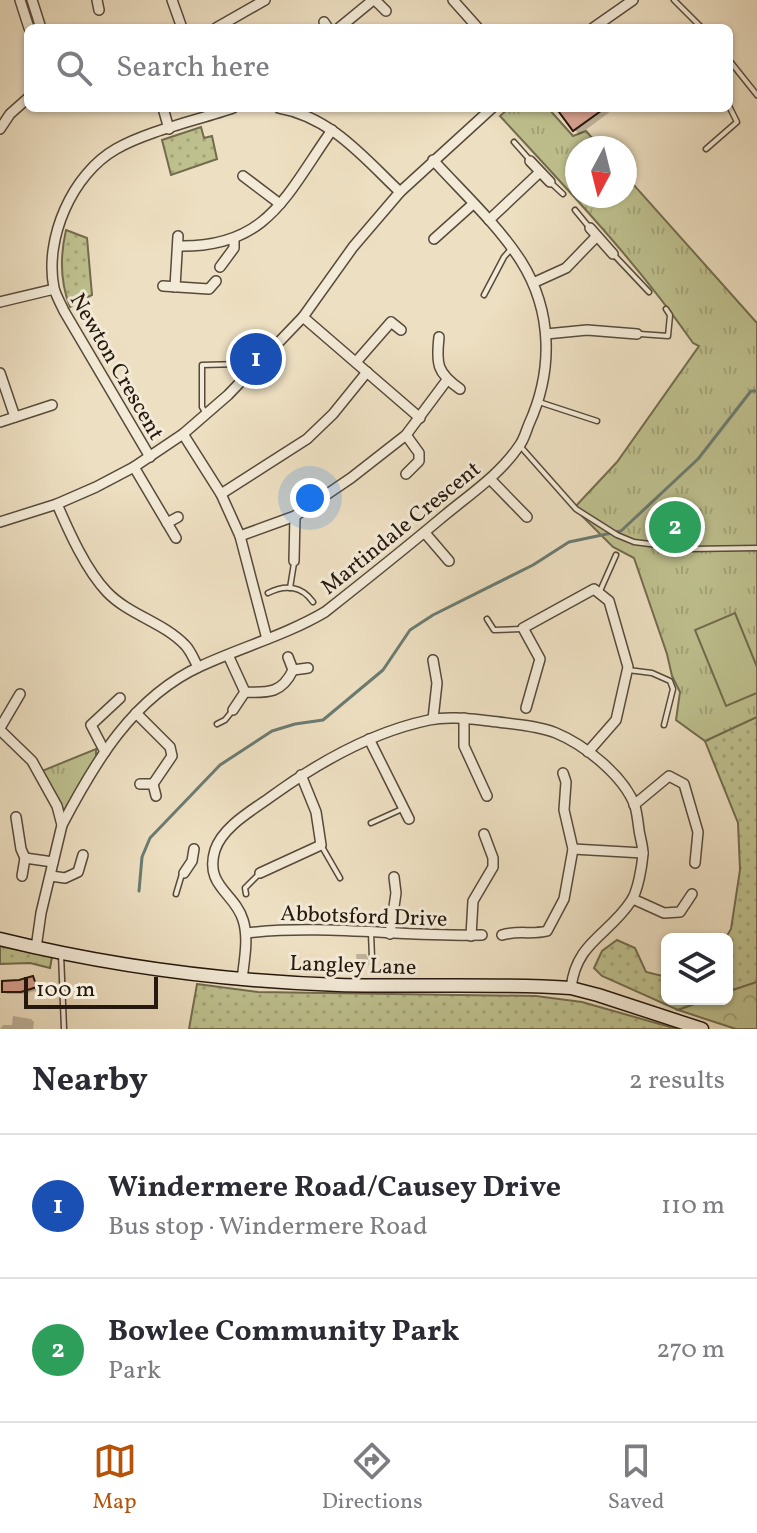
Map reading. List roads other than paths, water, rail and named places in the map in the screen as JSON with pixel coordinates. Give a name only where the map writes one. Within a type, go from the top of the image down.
[{"type":"street","points":[[20,0],[28,24]]},
{"type":"street","points":[[32,0],[40,24]]},
{"type":"street","points":[[172,0],[181,24]]},
{"type":"street","points":[[223,24],[265,0]]},
{"type":"street","points":[[344,24],[374,0],[386,11]]},
{"type":"street","points":[[453,0],[474,24]]},
{"type":"street","points":[[599,24],[633,0]]},
{"type":"street","points":[[0,129],[24,102]]},
{"type":"street","points":[[164,112],[169,129]]},
{"type":"street","name":"Newton Crescent","points":[[150,457],[64,311],[54,289],[54,247],[67,205],[85,176],[115,149],[221,112]]},
{"type":"street","points":[[296,112],[308,115],[332,130],[400,192]]},
{"type":"street","points":[[0,522],[57,504],[134,467],[183,434],[303,317],[353,247],[400,192],[487,112]]},
{"type":"street","points":[[175,287],[178,241],[206,246],[234,239],[252,230],[280,204],[332,130]]},
{"type":"street","name":"Martindale Crescent","points":[[36,948],[62,825],[119,729],[164,687],[198,667],[302,626],[325,612],[490,479],[520,446],[539,402],[546,369],[546,334],[533,283],[489,220],[433,160]]},
{"type":"street","points":[[530,161],[550,182]]},
{"type":"street","points":[[489,220],[540,172]]},
{"type":"street","points":[[243,176],[280,204]]},
{"type":"street","points":[[434,239],[473,204]]},
{"type":"street","points":[[533,283],[566,268],[593,232],[613,254]]},
{"type":"street","points":[[220,267],[234,248],[234,239]]},
{"type":"street","points":[[163,286],[209,289],[216,281]]},
{"type":"street","points":[[0,302],[54,289]]},
{"type":"street","points":[[303,317],[420,418]]},
{"type":"street","points":[[356,362],[391,322],[401,330]]},
{"type":"street","points":[[546,334],[587,330],[637,334]]},
{"type":"street","points":[[614,346],[615,332]]},
{"type":"street","points":[[439,337],[436,362],[447,380],[460,389]]},
{"type":"street","points":[[221,494],[307,439],[333,414],[367,372]]},
{"type":"street","points":[[0,373],[15,417]]},
{"type":"street","points":[[240,536],[295,516],[351,478],[406,435],[447,380]]},
{"type":"street","points":[[0,422],[52,405]]},
{"type":"street","points":[[183,434],[221,494],[240,536],[267,639]]},
{"type":"street","points":[[406,435],[419,453],[419,461],[406,474]]},
{"type":"street","points":[[134,467],[176,538]]},
{"type":"street","points":[[490,479],[514,511],[527,517]]},
{"type":"street","points":[[57,504],[76,547],[106,591],[132,612],[166,630],[187,646],[198,667]]},
{"type":"street","points":[[294,561],[295,516]]},
{"type":"street","points":[[167,523],[178,517]]},
{"type":"street","points":[[425,533],[434,552],[449,561]]},
{"type":"street","points":[[526,708],[540,659],[523,628],[594,589],[609,601],[628,670],[616,720],[588,752]]},
{"type":"street","points":[[228,655],[245,692]]},
{"type":"street","points":[[288,657],[293,670]]},
{"type":"street","points":[[433,660],[437,683],[433,719]]},
{"type":"street","points":[[245,692],[280,690],[293,670],[308,668]]},
{"type":"street","points":[[233,710],[245,692]]},
{"type":"street","points":[[20,694],[0,729],[32,761],[57,806],[62,825]]},
{"type":"street","points":[[105,752],[91,725],[120,698]]},
{"type":"street","points":[[136,713],[170,747],[172,756],[153,784],[156,796]]},
{"type":"street","points":[[464,718],[464,746],[487,796]]},
{"type":"street","points":[[242,980],[246,933],[243,917],[220,888],[213,863],[221,839],[301,775],[369,739],[433,719],[464,718],[516,724],[555,733],[588,752],[612,772],[634,805],[643,853],[633,899],[581,955],[573,969],[571,988]]},
{"type":"street","points":[[369,739],[409,819]]},
{"type":"street","points":[[502,935],[519,930],[535,934],[547,931],[564,899],[573,849],[564,810],[566,782],[563,773]]},
{"type":"street","points":[[260,873],[321,845],[316,812],[301,775]]},
{"type":"street","points":[[634,805],[669,776],[684,784],[698,832],[695,863]]},
{"type":"street","points":[[140,784],[153,784]]},
{"type":"street","points":[[16,817],[25,858],[22,876]]},
{"type":"street","name":"Abbotsford Drive","points":[[246,933],[289,928],[477,936],[473,901],[493,867],[484,834]]},
{"type":"street","points":[[184,873],[192,861],[194,849]]},
{"type":"street","points":[[573,849],[643,853]]},
{"type":"street","points":[[51,876],[65,878],[78,872],[83,855]]},
{"type":"street","points":[[25,858],[53,862]]},
{"type":"street","points":[[192,861],[213,863]]},
{"type":"street","points":[[390,934],[396,893],[394,877]]},
{"type":"street","points":[[633,899],[664,913],[680,912],[692,894]]},
{"type":"street","name":"Langley Lane","points":[[0,939],[175,972],[242,980],[339,985],[571,988],[702,1029]]},
{"type":"lane","points":[[674,0],[698,24]]},
{"type":"lane","points":[[733,67],[757,95]]},
{"type":"lane","points":[[706,149],[737,122],[732,112]]},
{"type":"lane","points":[[514,142],[530,161]]},
{"type":"lane","points":[[550,182],[563,194]]},
{"type":"lane","points":[[575,210],[593,232]]},
{"type":"lane","points":[[484,295],[504,257],[512,249]]},
{"type":"lane","points":[[613,254],[649,292]]},
{"type":"lane","points":[[637,334],[668,336],[670,315],[666,309]]},
{"type":"lane","points":[[206,414],[202,407],[202,365],[241,364],[252,370]]},
{"type":"lane","points":[[539,402],[597,421]]},
{"type":"lane","points":[[520,446],[576,509],[617,535],[634,542],[690,549],[757,548]]},
{"type":"lane","points":[[599,593],[616,555]]},
{"type":"lane","points":[[290,588],[294,561]]},
{"type":"lane","points":[[268,593],[278,588],[290,588],[306,592],[313,602]]},
{"type":"lane","points":[[487,619],[494,630],[523,628]]},
{"type":"lane","points":[[628,670],[652,673],[670,681],[673,689],[664,725]]},
{"type":"lane","points":[[217,724],[233,710]]},
{"type":"lane","points":[[371,823],[404,808]]},
{"type":"lane","points":[[321,845],[340,878]]},
{"type":"lane","points":[[176,894],[180,875],[184,873]]},
{"type":"lane","points":[[246,894],[245,888],[260,873]]},
{"type":"lane","points":[[371,933],[372,958]]},
{"type":"lane","points":[[61,952],[64,1029]]},
{"type":"waterway","points":[[139,891],[142,857],[150,838],[220,765],[272,731],[323,720],[383,670],[410,630],[433,615],[533,565],[569,542],[621,531],[698,459],[751,391],[757,391]]},
{"type":"place","name":"Windermere Road/Causey Drive","points":[[256,359]]},
{"type":"place","name":"Bowlee Community Park","points":[[675,527]]}]
